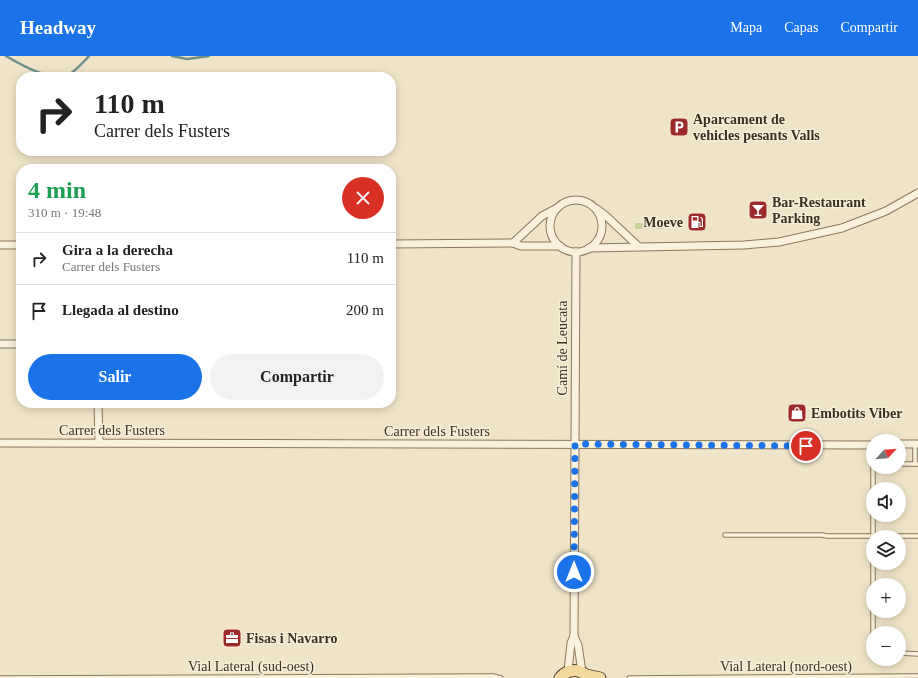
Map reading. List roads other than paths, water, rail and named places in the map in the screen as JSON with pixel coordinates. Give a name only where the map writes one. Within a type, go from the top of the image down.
[{"type":"main road","points":[[562,675],[577,670],[585,675],[600,678]]},
{"type":"street","points":[[557,208],[552,216],[550,225],[551,234],[560,246],[567,250],[576,252],[589,248],[779,242],[842,228],[886,210],[918,193]]},
{"type":"street","points":[[513,243],[542,216],[565,202],[574,200],[583,201],[592,205],[638,246]]},
{"type":"street","points":[[589,248],[597,241],[602,227],[600,217],[592,205]]},
{"type":"street","points":[[396,244],[513,243],[521,246],[560,246]]},
{"type":"street","points":[[0,245],[16,245]]},
{"type":"street","name":"Camí de Leucata","points":[[574,636],[576,252]]},
{"type":"street","points":[[0,344],[16,344]]},
{"type":"street","points":[[98,408],[99,442]]},
{"type":"street","name":"Carrer dels Fusters","points":[[0,443],[99,442],[866,445]]},
{"type":"street","points":[[906,444],[917,444]]},
{"type":"street","points":[[574,636],[578,645],[585,675]]},
{"type":"street","points":[[562,675],[574,636]]},
{"type":"lane","points":[[906,464],[917,464],[917,444]]},
{"type":"lane","points":[[725,534],[866,536]]},
{"type":"lane","points":[[906,536],[918,536]]},
{"type":"lane","points":[[873,570],[873,626]]},
{"type":"lane","points":[[906,653],[918,654]]},
{"type":"lane","name":"Vial Lateral (sud-oest)","points":[[0,678],[493,676],[501,678]]},
{"type":"lane","name":"Vial Lateral (nord-oest)","points":[[629,678],[918,676]]},
{"type":"waterway","points":[[6,56],[36,72]]},
{"type":"waterway","points":[[72,72],[89,56]]},
{"type":"waterway","points":[[172,56],[187,59],[209,56]]},
{"type":"place","name":"Aparcament de vehicles pesants Valls","points":[[679,127]]},
{"type":"place","name":"Bar-Restaurant Parking","points":[[758,210]]},
{"type":"place","name":"Moeve","points":[[697,222]]},
{"type":"place","name":"Embotits Viber","points":[[797,413]]},
{"type":"place","name":"Fisas i Navarro","points":[[232,638]]}]
